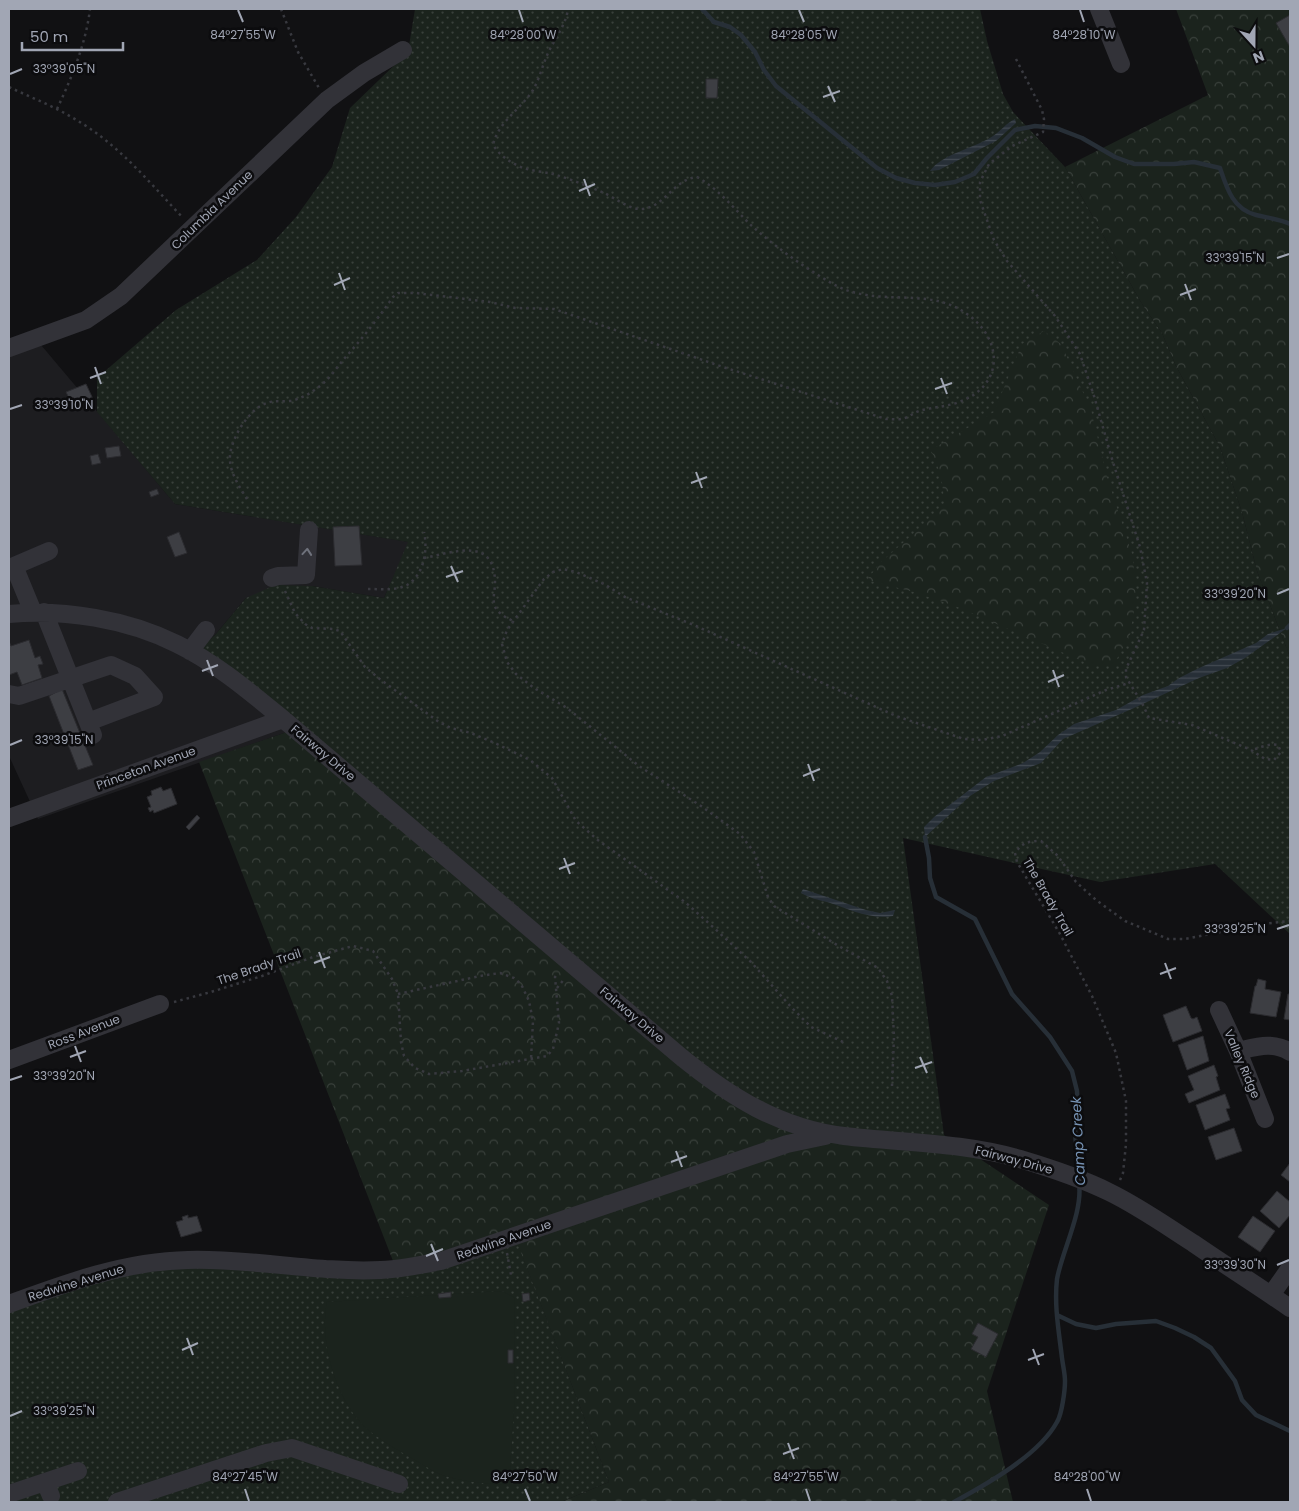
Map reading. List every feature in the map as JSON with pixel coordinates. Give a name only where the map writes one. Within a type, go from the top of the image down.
[{"type":"street","points":[[1099,9],[1121,64]]},
{"type":"street","name":"Columbia Avenue","points":[[9,348],[86,320],[104,309],[121,296],[194,228],[327,100],[364,73],[403,50]]},
{"type":"street","points":[[275,577],[306,575],[309,530]]},
{"type":"street","points":[[9,694],[19,696],[70,678],[111,665],[135,676],[154,697],[91,729],[70,678],[38,612],[11,567],[49,551]]},
{"type":"street","name":"Fairway Drive","points":[[9,614],[38,612],[92,618],[120,624],[176,643],[224,673],[283,719],[567,966],[722,1089],[767,1114],[816,1130],[843,1136],[930,1143],[990,1152],[1046,1167],[1082,1180],[1113,1194],[1160,1221],[1290,1308]]},
{"type":"street","points":[[190,651],[206,630]]},
{"type":"street","name":"Princeton Avenue","points":[[9,818],[283,719]]},
{"type":"street","name":"Ross Avenue","points":[[9,1060],[160,1004]]},
{"type":"street","name":"Valley Ridge","points":[[1219,1010],[1238,1051],[1265,1119]]},
{"type":"street","points":[[1238,1051],[1267,1045],[1283,1047],[1290,1052]]},
{"type":"street","name":"Redwine Avenue","points":[[9,1304],[94,1275],[156,1262],[214,1260],[350,1270],[381,1270],[441,1261],[787,1144],[823,1136],[843,1136]]},
{"type":"street","points":[[1271,1295],[1290,1268]]},
{"type":"street","points":[[117,1502],[266,1453],[292,1448],[399,1484]]},
{"type":"street","points":[[9,1494],[48,1489],[78,1471]]},
{"type":"path","points":[[57,109],[77,61],[85,36],[90,9]]},
{"type":"path","points":[[281,9],[298,52],[327,100]]},
{"type":"path","points":[[247,499],[237,482],[230,462],[230,450],[235,436],[245,422],[258,406],[269,402],[290,401],[306,396],[322,385],[365,336],[398,293],[460,298],[515,308],[554,309],[723,368],[886,419],[904,418],[916,412],[960,402],[978,392],[991,378],[995,360],[992,346],[982,328],[969,315],[950,304],[934,299],[873,297],[848,292],[797,261],[754,228],[720,195],[697,177],[690,177],[683,181],[654,206],[641,209],[631,208],[620,200],[594,188],[562,177],[524,168],[507,160],[498,153],[493,145],[495,137],[533,90],[561,29],[568,9]]},
{"type":"path","points":[[1016,59],[1042,110],[1044,119],[1043,132],[1012,146],[989,164],[980,182],[980,200],[994,240],[1007,261],[1055,316],[1080,354],[1094,396],[1140,547],[1147,582],[1144,630],[1126,668],[1126,678],[1149,718],[1192,725],[1250,750],[1265,760],[1274,760],[1281,752],[1278,745],[1271,744],[1250,750]]},
{"type":"path","points":[[9,87],[57,109],[100,135],[194,228]]},
{"type":"path","points":[[368,589],[392,589],[406,585],[413,580],[424,558],[426,541],[424,532]]},
{"type":"path","points":[[424,558],[461,550],[474,550],[485,554],[491,562],[494,572],[493,601],[497,610],[502,615],[513,621]]},
{"type":"path","points":[[892,1086],[894,1037],[892,996],[887,981],[878,968],[774,906],[768,897],[754,852],[740,834],[639,766],[567,708],[534,688],[516,674],[507,662],[502,644],[507,630],[544,579],[553,572],[563,569],[576,572],[604,584],[626,597],[696,626],[896,716],[964,739],[982,740],[1002,736],[1106,690],[1129,683]]},
{"type":"path","points":[[275,577],[295,613],[305,624],[312,628],[332,628],[340,631],[366,667],[380,680],[439,722],[451,728],[471,733],[530,760],[552,778],[576,821],[599,841],[685,902],[751,962],[811,1027],[843,1042]]},
{"type":"path","name":"The Brady Trail","points":[[1113,1194],[1123,1173],[1126,1144],[1126,1101],[1116,1053],[1083,978],[1060,934],[1017,862],[1015,853],[1020,845],[1029,841],[1041,840],[1058,856],[1076,882],[1096,900],[1125,921],[1168,939],[1185,939],[1262,924],[1290,921]]},
{"type":"path","name":"The Brady Trail","points":[[160,1004],[182,1001],[262,976],[313,957],[353,946],[373,951],[392,979],[398,994],[401,1042],[404,1056],[415,1068],[429,1074],[462,1071],[531,1060],[547,1056],[553,1050],[559,1022],[555,977],[567,966]]},
{"type":"path","name":"The Brady Trail","points":[[557,989],[566,977],[567,966]]},
{"type":"path","points":[[398,994],[500,973],[514,978],[521,984],[529,1001],[533,1021],[531,1060]]},
{"type":"path","points":[[504,1240],[511,1275]]},
{"type":"shaded area","points":[[1015,119],[1016,123],[996,141],[939,170],[930,171],[942,160],[986,140]]},
{"type":"shaded area","points":[[36,339],[175,504],[409,542],[384,598],[312,586],[246,598],[215,635],[195,652],[287,732],[38,819],[9,756],[9,349]]},
{"type":"shaded area","points":[[1287,628],[1245,658],[1227,668],[1199,678],[1063,739],[1041,763],[994,781],[970,796],[925,837],[924,827],[934,817],[986,777],[1023,763],[1040,752],[1058,735],[1074,724],[1116,710],[1143,695],[1168,686],[1199,668],[1256,643],[1268,634]]},
{"type":"shaded area","points":[[803,889],[866,910],[880,913],[895,910],[893,916],[868,915],[817,900],[801,893]]},
{"type":"green space","points":[[415,9],[980,9],[987,41],[1003,94],[1013,112],[1065,167],[1142,304],[1162,333],[1176,366],[1220,447],[1242,512],[1257,571],[1290,657],[1290,934],[1215,864],[1100,882],[903,838],[944,1135],[900,1137],[861,1145],[712,1091],[195,652],[215,635],[246,598],[275,585],[312,586],[384,598],[408,542],[175,504],[97,412],[97,378],[176,310],[257,260],[296,217],[332,167],[350,108],[408,52]]},
{"type":"green space","points":[[1176,9],[1290,9],[1290,657],[1257,571],[1242,512],[1220,447],[1176,366],[1162,333],[1142,304],[1065,167],[1208,95]]},
{"type":"green space","points":[[1044,331],[1061,344],[1091,410],[1107,477],[1133,557],[1136,598],[1130,635],[1113,666],[1089,664],[960,608],[914,592],[867,580],[880,563],[945,506],[941,475],[931,450],[994,412],[1022,344]]},
{"type":"green space","points":[[287,732],[712,1091],[861,1145],[900,1137],[944,1135],[1049,1205],[987,1391],[1013,1502],[561,1502],[609,1482],[515,1237],[395,1266],[199,762]]},
{"type":"green space","points":[[515,1236],[609,1482],[561,1502],[14,1502],[9,1488],[9,1309],[95,1280],[179,1265],[395,1266]]},
{"type":"green space","points":[[502,1291],[515,1298],[514,1410],[509,1485],[469,1481],[441,1475],[394,1448],[366,1428],[352,1411],[337,1382],[327,1350],[325,1333],[327,1302]]},
{"type":"building","points":[[1290,15],[1290,47],[1276,23]]},
{"type":"building","points":[[706,79],[718,79],[717,98],[706,98]]},
{"type":"building","points":[[86,384],[93,399],[73,407],[66,392]]},
{"type":"building","points":[[119,446],[121,456],[107,458],[105,448]]},
{"type":"building","points":[[98,454],[101,463],[92,465],[90,456]]},
{"type":"building","points":[[157,489],[159,494],[151,497],[149,492]]},
{"type":"building","points":[[359,526],[362,565],[335,566],[333,527]]},
{"type":"building","points":[[179,532],[187,553],[175,557],[167,537]]},
{"type":"building","points":[[29,640],[35,658],[40,656],[43,664],[38,665],[42,678],[22,685],[17,672],[9,675],[9,641],[11,646]]},
{"type":"building","points":[[62,689],[93,765],[78,770],[49,696]]},
{"type":"building","points":[[161,787],[163,791],[171,788],[177,804],[154,813],[153,810],[150,812],[148,808],[151,807],[147,797],[152,795],[151,791]]},
{"type":"building","points":[[197,815],[200,818],[189,830],[186,827]]},
{"type":"building","points":[[1258,979],[1266,981],[1265,989],[1281,992],[1276,1017],[1250,1013]]},
{"type":"building","points":[[1288,994],[1290,994],[1290,1020],[1284,1019]]},
{"type":"building","points":[[1186,1006],[1191,1018],[1197,1017],[1202,1031],[1173,1042],[1163,1015]]},
{"type":"building","points":[[1203,1036],[1209,1061],[1187,1070],[1178,1045]]},
{"type":"building","points":[[1214,1065],[1220,1090],[1189,1103],[1185,1094],[1194,1090],[1188,1076]]},
{"type":"building","points":[[1225,1094],[1230,1108],[1226,1109],[1230,1120],[1205,1130],[1196,1105]]},
{"type":"building","points":[[1234,1128],[1242,1151],[1216,1160],[1208,1137]]},
{"type":"building","points":[[1290,1163],[1290,1182],[1281,1175]]},
{"type":"building","points":[[1277,1191],[1290,1202],[1290,1215],[1279,1228],[1260,1211]]},
{"type":"building","points":[[188,1215],[188,1218],[197,1216],[202,1231],[181,1237],[176,1222],[183,1220],[182,1217]]},
{"type":"building","points":[[1253,1216],[1275,1231],[1260,1252],[1238,1237]]},
{"type":"building","points":[[451,1292],[451,1297],[439,1298],[438,1294]]},
{"type":"building","points":[[529,1293],[530,1300],[523,1302],[522,1294]]},
{"type":"building","points":[[978,1323],[998,1334],[986,1357],[971,1349],[978,1337],[972,1334]]},
{"type":"building","points":[[508,1350],[513,1350],[513,1363],[508,1363]]},
{"type":"waterway","points":[[702,9],[714,22],[730,27],[741,35],[755,52],[764,70],[776,86],[877,168],[896,178],[915,183],[935,185],[955,182],[974,174],[1015,130],[1035,126],[1056,128],[1082,138],[1115,157],[1134,164],[1194,162],[1220,168],[1228,191],[1242,208],[1256,215],[1290,224]]},
{"type":"waterway","name":"Camp Creek","points":[[1287,628],[1290,625]]},
{"type":"waterway","name":"Camp Creek","points":[[925,837],[930,878],[936,897],[975,919],[1012,994],[1050,1037],[1072,1071],[1077,1091],[1078,1111],[1075,1131],[1078,1174]]},
{"type":"waterway","name":"Camp Creek","points":[[954,1502],[1011,1468],[1025,1457],[1049,1434],[1059,1418],[1065,1381],[1056,1309],[1056,1289],[1057,1279],[1078,1207],[1079,1184]]},
{"type":"waterway","points":[[1057,1315],[1076,1324],[1096,1328],[1116,1324],[1156,1321],[1194,1337],[1211,1348],[1235,1381],[1242,1400],[1256,1415],[1290,1431]]}]
